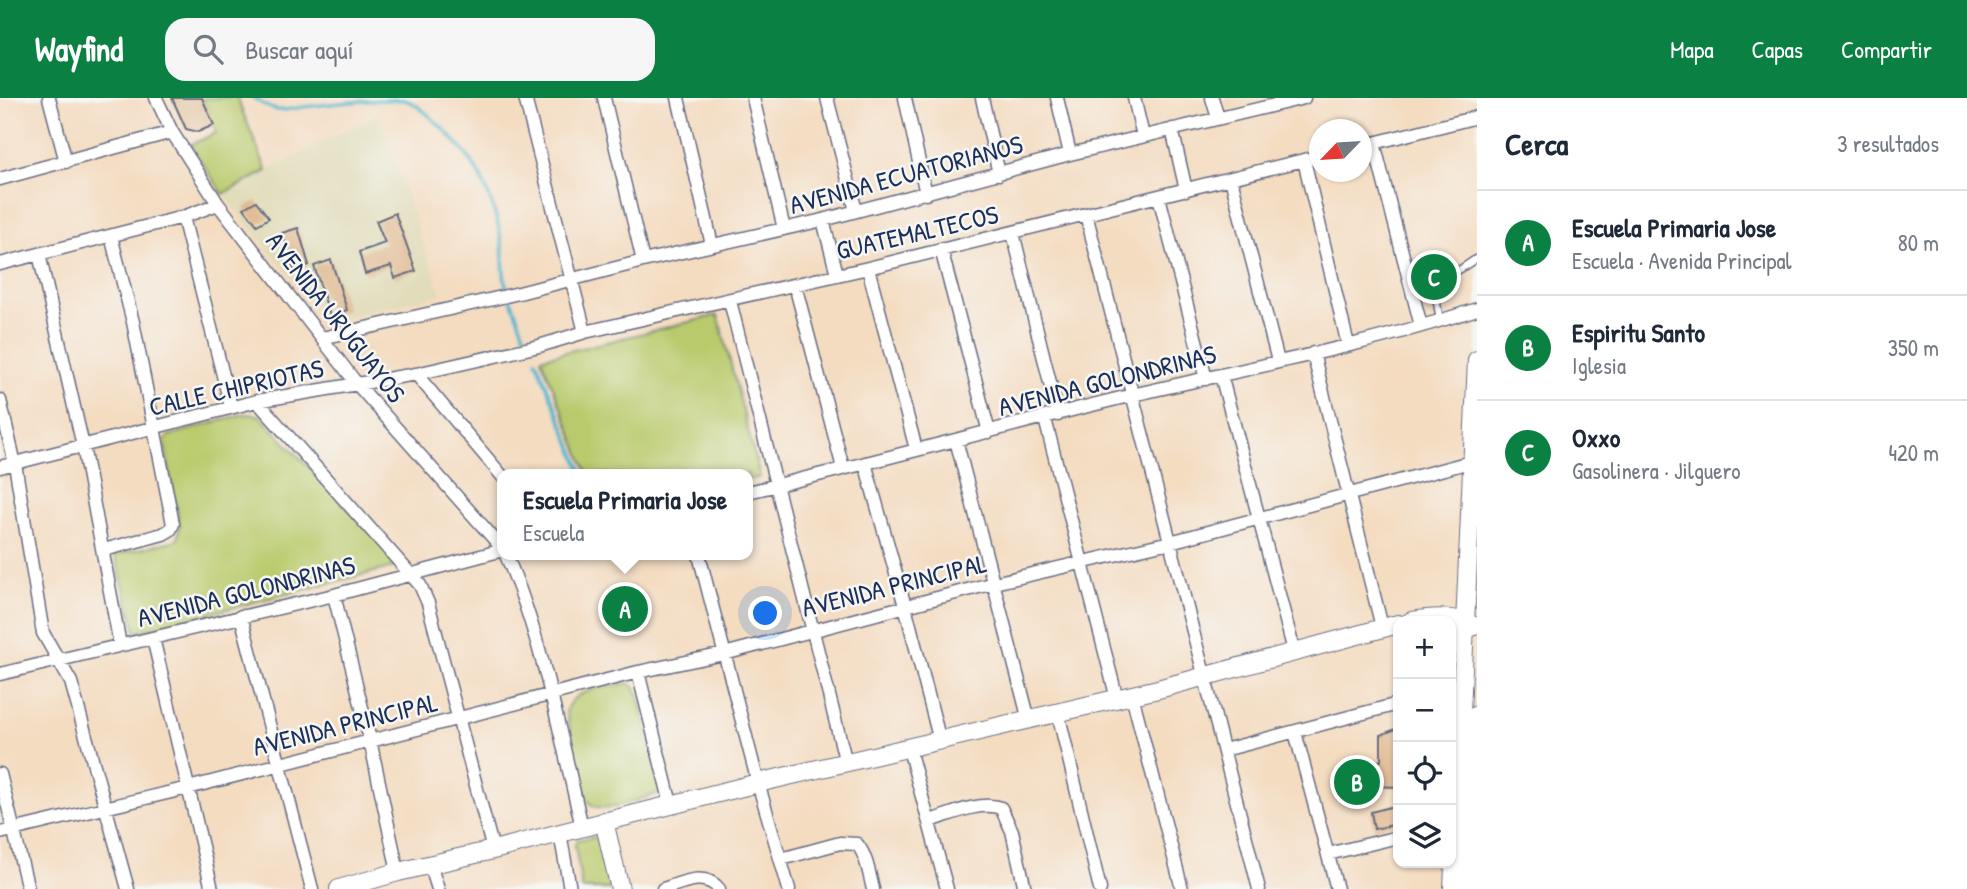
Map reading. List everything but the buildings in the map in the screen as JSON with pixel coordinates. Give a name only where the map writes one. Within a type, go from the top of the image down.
[{"type":"main road","points":[[1454,805],[1457,689],[1471,625],[1477,360]]},
{"type":"main road","points":[[339,889],[361,886],[398,872],[671,804],[1124,697],[1390,626]]},
{"type":"main road","points":[[1469,889],[1474,834],[1477,715]]},
{"type":"main road","points":[[604,821],[620,889]]},
{"type":"main road","points":[[1453,868],[1453,889]]},
{"type":"street","points":[[50,98],[66,162]]},
{"type":"street","name":"AVENIDA URUGUAYOS","points":[[156,98],[172,132],[218,204],[357,384],[497,544]]},
{"type":"street","points":[[525,98],[585,332]]},
{"type":"street","points":[[604,98],[643,261]]},
{"type":"street","points":[[678,98],[712,245]]},
{"type":"street","points":[[753,98],[784,229]]},
{"type":"street","points":[[827,98],[856,211]]},
{"type":"street","points":[[905,98],[926,194]]},
{"type":"street","points":[[982,98],[999,174]]},
{"type":"street","points":[[1057,98],[1070,154]]},
{"type":"street","points":[[1133,98],[1143,136]]},
{"type":"street","points":[[1212,98],[1218,118]]},
{"type":"street","name":"AVENIDA ECUATORIANOS","points":[[321,338],[823,220],[1070,154],[1304,98]]},
{"type":"street","points":[[1372,144],[1477,117]]},
{"type":"street","points":[[1172,129],[1186,190]]},
{"type":"street","points":[[0,178],[172,132]]},
{"type":"street","name":"GUATEMALTECOS","points":[[524,349],[585,332],[730,301],[1013,233],[1309,159]]},
{"type":"street","points":[[1372,159],[1421,326]]},
{"type":"street","points":[[1304,160],[1348,345]]},
{"type":"street","points":[[1231,179],[1278,361]]},
{"type":"street","points":[[1159,197],[1206,379]]},
{"type":"street","points":[[0,264],[183,217],[218,204]]},
{"type":"street","points":[[1086,214],[1259,889]]},
{"type":"street","points":[[183,217],[231,407]]},
{"type":"street","points":[[823,220],[837,274]]},
{"type":"street","points":[[1013,233],[1058,415]]},
{"type":"street","points":[[104,550],[163,534],[173,524],[133,322],[111,236]]},
{"type":"street","points":[[941,249],[989,432]]},
{"type":"street","points":[[39,254],[83,446],[120,645]]},
{"type":"street","points":[[868,268],[916,449]]},
{"type":"street","points":[[795,285],[843,468]]},
{"type":"street","points":[[730,301],[846,763]]},
{"type":"street","name":"AVENIDA GOLONDRINAS","points":[[753,491],[1133,395],[1348,345],[1477,309]]},
{"type":"street","name":"CALLE CHIPRIOTAS","points":[[0,467],[257,401],[416,374],[524,349]]},
{"type":"street","points":[[1313,353],[1348,494],[1390,626]]},
{"type":"street","points":[[416,374],[497,471]]},
{"type":"street","points":[[1221,375],[1294,651]]},
{"type":"street","points":[[0,400],[15,464],[43,633],[71,682],[128,889]]},
{"type":"street","points":[[257,401],[420,585],[428,603],[493,850]]},
{"type":"street","points":[[1045,418],[1083,561],[1182,889]]},
{"type":"street","points":[[956,440],[1029,720]]},
{"type":"street","name":"AVENIDA PRINCIPAL","points":[[0,833],[188,788],[638,672],[723,654],[994,583],[1170,542],[1474,460]]},
{"type":"street","points":[[865,463],[940,741]]},
{"type":"street","name":"AVENIDA GOLONDRINAS","points":[[0,674],[334,595],[497,551]]},
{"type":"street","points":[[508,560],[518,582],[551,696],[582,827]]},
{"type":"street","points":[[700,560],[723,654],[789,889]]},
{"type":"street","points":[[334,595],[370,740],[398,872]]},
{"type":"street","points":[[241,616],[312,889]]},
{"type":"street","points":[[153,638],[212,889]]},
{"type":"street","points":[[638,672],[671,804]]},
{"type":"street","points":[[1224,750],[1393,706]]},
{"type":"street","points":[[1058,713],[1100,889]]},
{"type":"street","points":[[1295,732],[1337,889]]},
{"type":"street","points":[[909,749],[947,889]]},
{"type":"street","points":[[0,775],[28,889]]},
{"type":"street","points":[[930,821],[992,804],[1001,807],[1012,831],[1025,889]]},
{"type":"street","points":[[560,833],[570,889]]},
{"type":"street","points":[[1328,854],[1393,838]]},
{"type":"street","points":[[781,859],[840,843],[857,844],[862,850],[873,889]]},
{"type":"street","points":[[430,864],[438,889]]},
{"type":"street","points":[[663,889],[703,879],[713,881],[719,889]]},
{"type":"lane","points":[[1440,321],[1436,298],[1438,284],[1477,258]]},
{"type":"shaded area","points":[[378,114],[441,294],[328,322],[223,194]]},
{"type":"green space","points":[[202,98],[237,98],[267,171],[223,194],[190,145],[216,133]]},
{"type":"green space","points":[[718,315],[760,477],[753,479],[753,469],[586,469],[541,358]]},
{"type":"green space","points":[[243,414],[259,415],[384,546],[394,567],[136,632],[115,555],[177,540],[180,525],[164,442],[168,436]]},
{"type":"green space","points":[[628,683],[639,696],[662,789],[660,793],[627,803],[608,807],[594,806],[584,793],[566,711],[575,697],[583,693]]},
{"type":"green space","points":[[594,837],[599,840],[612,889],[582,889],[575,845],[577,840]]},
{"type":"waterway","points":[[254,98],[277,110],[394,100],[405,100],[421,109],[459,146],[482,180],[498,223],[508,292]]},
{"type":"waterway","points":[[511,300],[524,334]]},
{"type":"waterway","points":[[536,360],[581,469]]},
{"type":"place","name":"Oxxo","points":[[1434,277]]},
{"type":"place","name":"Escuela Primaria Jose","points":[[625,609]]},
{"type":"place","name":"Espiritu Santo","points":[[1357,782]]}]
